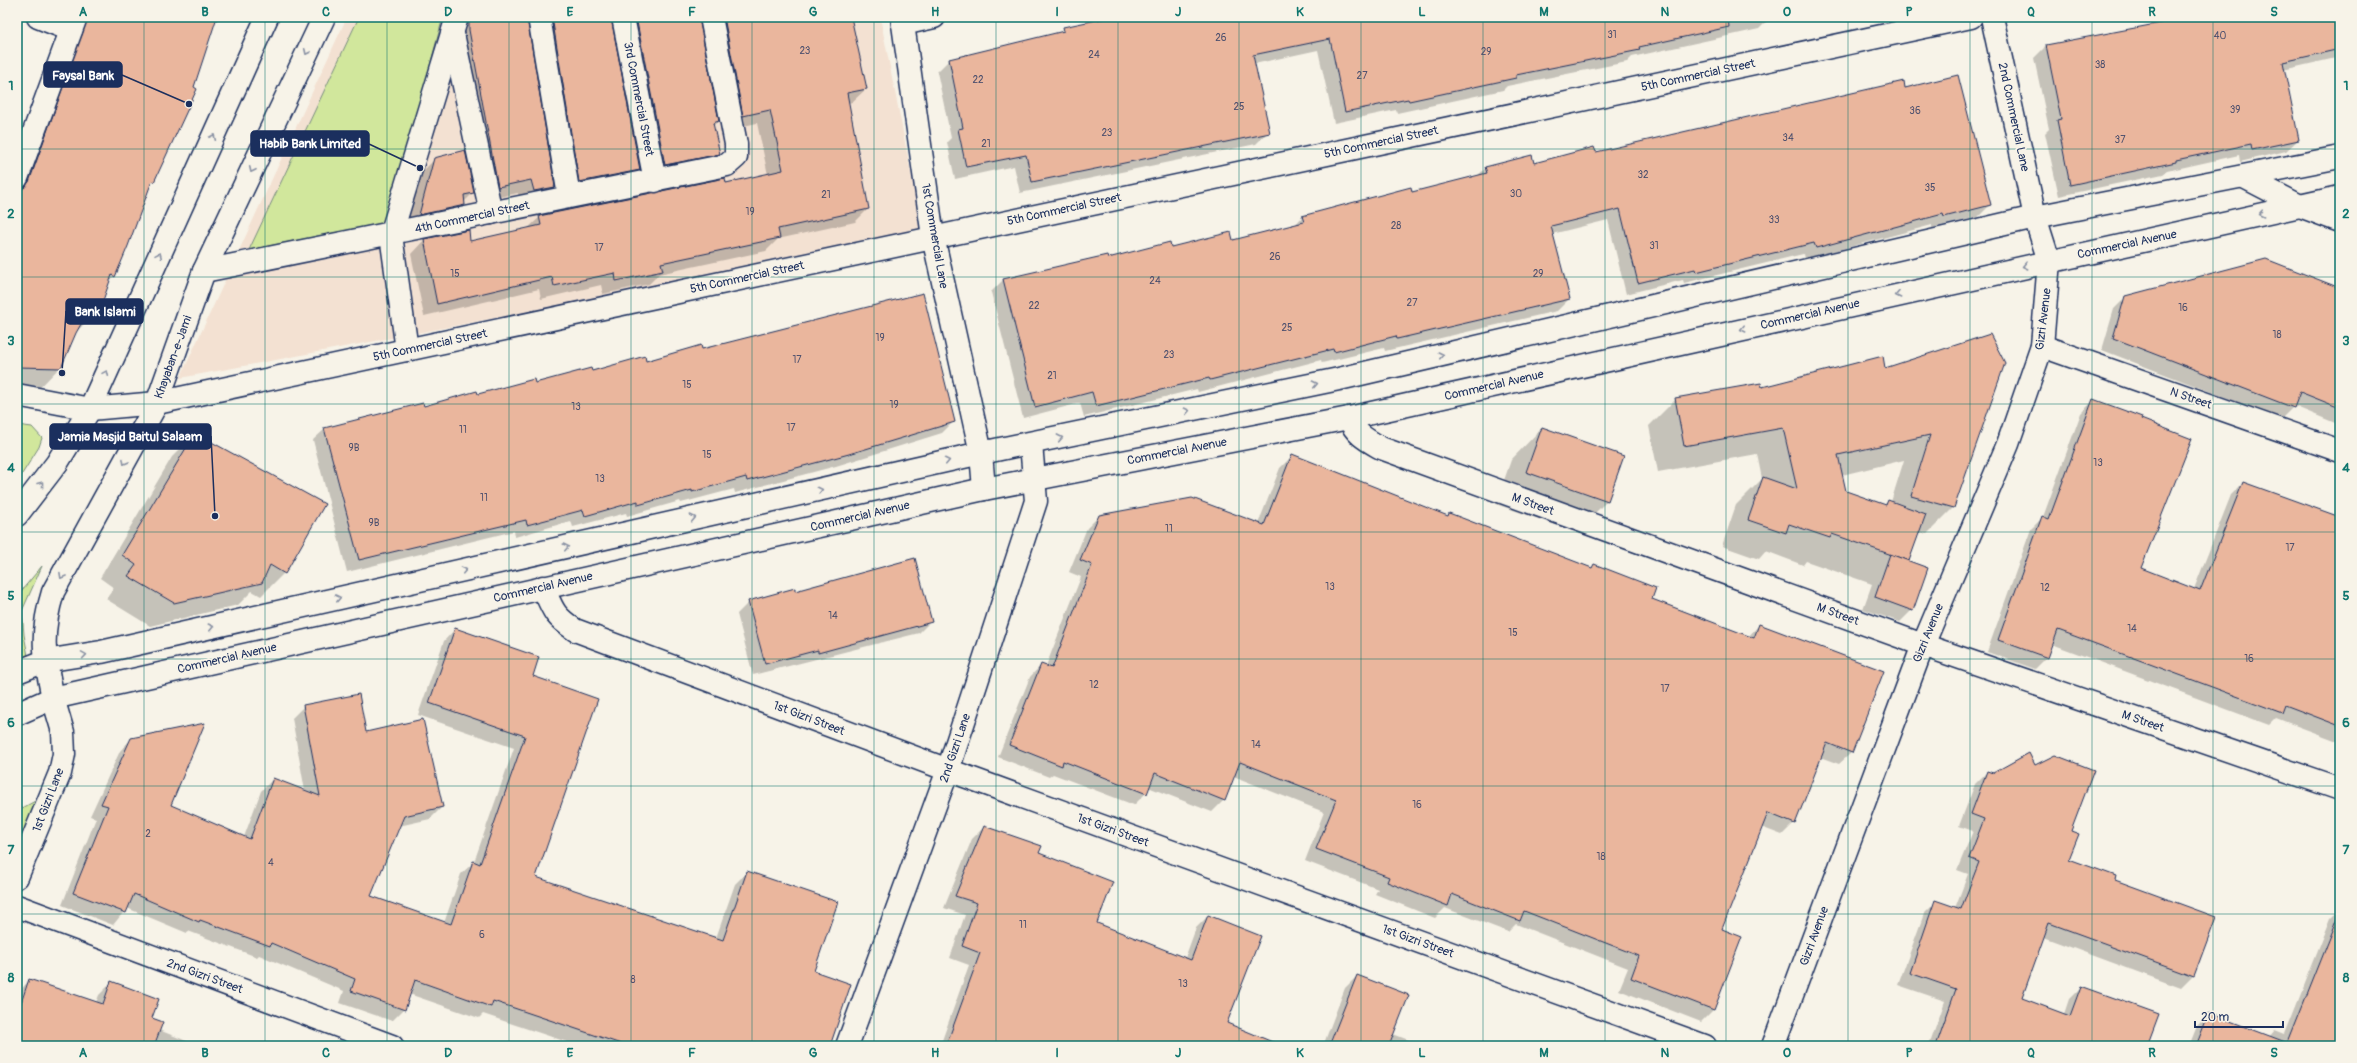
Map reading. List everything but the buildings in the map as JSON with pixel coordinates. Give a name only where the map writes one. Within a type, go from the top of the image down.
[{"type":"street","points":[[17,178],[74,24],[38,17]]},
{"type":"street","points":[[17,515],[56,463],[90,409],[267,17]]},
{"type":"street","name":"Khayaban-e-Jami","points":[[53,698],[45,661],[44,645],[45,617],[53,592],[157,403],[204,271],[324,17]]},
{"type":"street","points":[[539,17],[569,196]]},
{"type":"street","name":"3rd Commercial Street","points":[[623,17],[655,181]]},
{"type":"street","name":"4th Commercial Street","points":[[204,271],[391,235],[569,196],[655,181],[726,164],[736,157],[736,144],[711,17]]},
{"type":"street","points":[[902,20],[934,17]]},
{"type":"street","name":"5th Commercial Street","points":[[17,395],[90,409],[157,403],[1971,17]]},
{"type":"street","name":"2nd Commercial Lane","points":[[1992,17],[2035,217]]},
{"type":"street","name":"1st Commercial Lane","points":[[902,20],[933,237],[981,453],[984,489]]},
{"type":"street","points":[[455,25],[491,213]]},
{"type":"street","points":[[407,350],[391,235],[455,25]]},
{"type":"street","points":[[17,672],[45,661],[101,652],[981,453],[1031,444],[1339,379],[2035,217],[2340,157]]},
{"type":"street","points":[[2244,177],[2300,206],[2340,221]]},
{"type":"street","name":"Commercial Avenue","points":[[17,714],[53,698],[543,587],[984,489],[1349,418],[2340,197]]},
{"type":"street","name":"Gizri Avenue","points":[[1773,1046],[1923,645],[2008,444],[2042,346],[2049,261],[2035,217]]},
{"type":"street","name":"N Street","points":[[2042,346],[2340,451]]},
{"type":"street","name":"M Street","points":[[1349,418],[1352,427],[1361,436],[1381,448],[1923,645],[2340,789]]},
{"type":"street","name":"2nd Gizri Lane","points":[[847,1046],[948,770],[1036,501],[1031,444]]},
{"type":"street","name":"1st Gizri Street","points":[[543,587],[551,608],[559,619],[575,630],[948,770],[1705,1046]]},
{"type":"street","name":"1st Gizri Lane","points":[[17,877],[60,772],[64,754],[63,732],[53,698]]},
{"type":"street","name":"2nd Gizri Street","points":[[17,906],[392,1046]]},
{"type":"shaded area","points":[[347,17],[880,17],[924,237],[180,378]]},
{"type":"green space","points":[[359,17],[443,17],[388,222],[249,250]]},
{"type":"green space","points":[[17,425],[32,427],[42,438],[39,447],[17,482]]},
{"type":"green space","points":[[42,566],[22,611],[24,635],[29,661],[17,666],[17,596]]},
{"type":"green space","points":[[37,800],[17,849],[17,811]]},
{"type":"place","name":"Faysal Bank","points":[[189,104]]},
{"type":"place","name":"Habib Bank Limited","points":[[420,168]]},
{"type":"place","name":"Bank Islami","points":[[62,373]]},
{"type":"place","name":"Jamia Masjid Baitul Salaam","points":[[215,516]]}]
